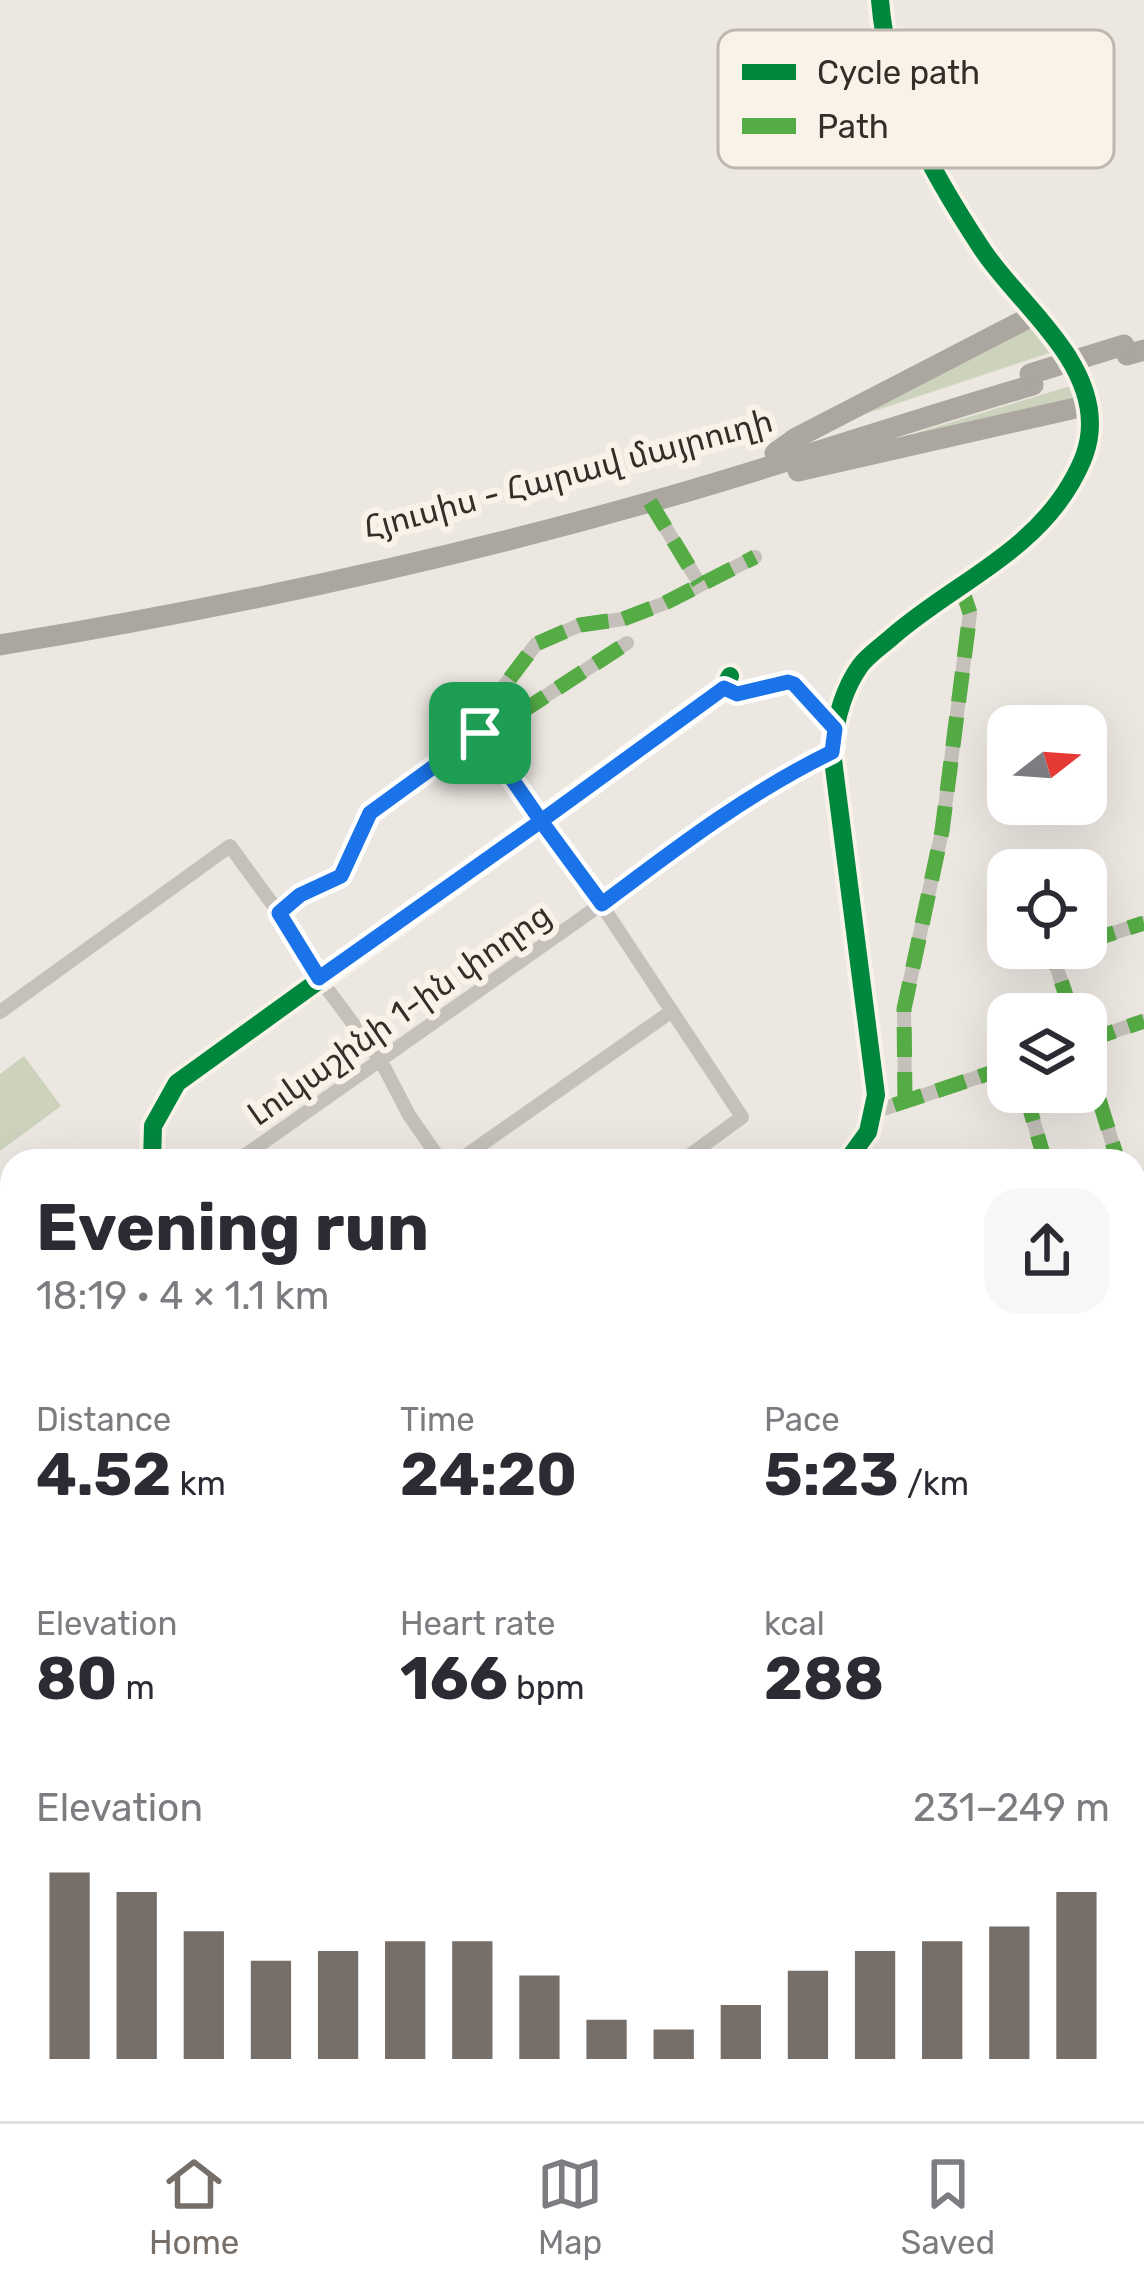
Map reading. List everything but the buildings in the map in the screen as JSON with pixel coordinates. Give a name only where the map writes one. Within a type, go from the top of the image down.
[{"type":"highway","points":[[775,452],[1034,315]]},
{"type":"highway","name":"Հյուսիս - Հարավ մայրուղի","points":[[0,645],[344,580],[650,502],[1137,346]]},
{"type":"highway","name":"Հյուսիս - Հարավ մայրուղի","points":[[0,633],[194,600],[394,557],[579,511],[1032,379]]},
{"type":"highway","points":[[744,474],[784,474],[1089,405]]},
{"type":"street","points":[[880,0],[884,30]]},
{"type":"street","points":[[856,1149],[874,1112],[875,1073],[832,752],[842,700],[860,664],[910,621],[1013,551],[1060,502],[1088,447],[1089,405],[1083,384],[984,251],[936,168]]},
{"type":"street","points":[[650,502],[699,583]]},
{"type":"street","points":[[506,722],[505,685],[536,644],[580,625],[623,619],[665,603],[755,557]]},
{"type":"street","points":[[905,1102],[904,1010],[944,819],[970,613],[961,586]]},
{"type":"street","points":[[279,913],[300,895],[341,876],[370,813],[480,733],[506,722],[627,644]]},
{"type":"street","points":[[152,1149],[153,1126],[177,1082],[727,682],[737,694],[794,684],[835,729]]},
{"type":"street","points":[[480,733],[602,904],[742,1117],[698,1149]]},
{"type":"street","name":"Լուկաշինի 1-ին փողոց","points":[[254,1149],[602,904],[710,822],[788,773],[832,752]]},
{"type":"street","points":[[0,1012],[230,846],[381,1061],[433,1149]]},
{"type":"street","points":[[1107,935],[1144,922]]},
{"type":"street","points":[[475,1149],[672,1011]]},
{"type":"street","points":[[1107,1034],[1144,1021]]},
{"type":"street","points":[[874,1112],[987,1074]]},
{"type":"street","points":[[1031,1113],[1042,1149]]},
{"type":"street","points":[[1103,1113],[1114,1149]]},
{"type":"green space","points":[[1031,326],[1055,351],[832,425]]},
{"type":"green space","points":[[1074,385],[1074,403],[829,459]]},
{"type":"green space","points":[[24,1056],[61,1106],[3,1149],[0,1149],[0,1074]]},
{"type":"marked path","points":[[650,502],[699,583]]},
{"type":"marked path","points":[[506,722],[505,685],[536,644],[580,625],[623,619],[665,603],[755,557]]},
{"type":"marked path","points":[[905,1102],[904,1009],[942,831],[970,613],[961,586]]},
{"type":"marked path","points":[[480,733],[506,722],[627,643]]},
{"type":"marked path","points":[[1107,935],[1144,923]]},
{"type":"marked path","points":[[1057,969],[1065,993]]},
{"type":"marked path","points":[[1107,1034],[1144,1021]]},
{"type":"marked path","points":[[894,1105],[987,1074]]},
{"type":"marked path","points":[[1031,1113],[1042,1149]]},
{"type":"marked path","points":[[1103,1113],[1114,1149]]},
{"type":"cycle path","points":[[880,0],[884,30]]},
{"type":"cycle path","points":[[856,1149],[868,1132],[876,1095],[832,752],[840,707],[867,658],[1034,530],[1071,483],[1089,440],[1087,399],[1065,352],[982,249],[933,168]]},
{"type":"cycle path","points":[[152,1149],[153,1126],[177,1083],[724,688],[730,676]]},
{"type":"route","points":[[480,733],[370,813],[341,876],[300,895],[279,913],[319,978],[541,821],[602,904],[710,822],[788,773],[832,752],[835,729],[794,684],[737,694],[724,688],[541,821],[480,733]]}]
